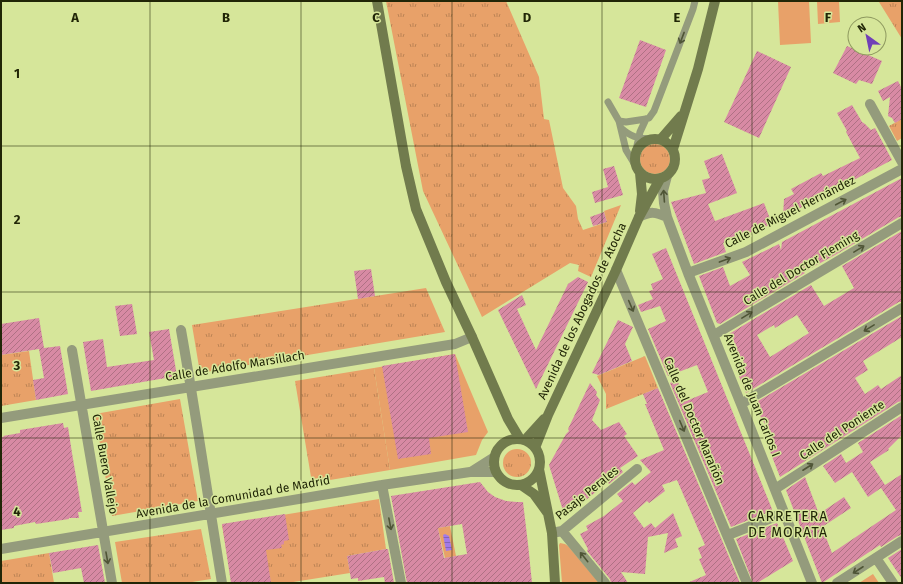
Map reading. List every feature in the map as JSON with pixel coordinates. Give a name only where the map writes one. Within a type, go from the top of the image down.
[{"type":"main road","points":[[377,1],[406,166],[416,209],[446,282],[472,336],[508,419],[522,439]]},
{"type":"main road","points":[[673,149],[698,69],[715,1]]},
{"type":"main road","points":[[661,139],[684,113]]},
{"type":"main road","points":[[649,139],[661,139],[673,149],[675,154],[675,164],[673,168],[663,177],[655,180],[649,179],[644,177],[638,171],[635,162],[636,150],[640,145],[649,139]]},
{"type":"main road","name":"Avenida de los Abogados de Atocha","points":[[638,171],[642,194],[639,217]]},
{"type":"main road","name":"Avenida de los Abogados de Atocha","points":[[535,448],[548,415],[616,270],[639,217],[663,177]]},
{"type":"main road","name":"Avenida de los Abogados de Atocha","points":[[522,439],[548,415]]},
{"type":"main road","points":[[506,441],[508,419]]},
{"type":"main road","points":[[512,439],[522,439],[531,443],[538,453],[540,458],[539,469],[532,480],[521,485],[513,485],[500,479],[493,466],[493,458],[496,451],[506,441],[512,439]]},
{"type":"main road","points":[[539,469],[552,533],[555,583]]},
{"type":"main road","points":[[521,485],[534,494],[549,515]]},
{"type":"street","points":[[870,104],[902,162]]},
{"type":"street","name":"Calle de Miguel Hernández","points":[[688,273],[746,252],[902,169]]},
{"type":"street","name":"Avenida de Juan Carlos I","points":[[663,177],[663,191],[667,217],[812,583]]},
{"type":"street","points":[[639,217],[652,212],[667,217]]},
{"type":"street","name":"Calle del Doctor Fleming","points":[[714,335],[902,223]]},
{"type":"street","name":"Calle del Doctor Marañón","points":[[616,270],[747,583]]},
{"type":"street","points":[[742,404],[902,308]]},
{"type":"street","points":[[181,330],[222,583]]},
{"type":"street","name":"Calle de Adolfo Marsillach","points":[[1,418],[455,344],[472,336]]},
{"type":"street","name":"Calle Buero Vallejo","points":[[72,350],[112,583]]},
{"type":"street","name":"Calle del Poniente","points":[[775,488],[902,407]]},
{"type":"street","points":[[470,472],[493,458]]},
{"type":"street","name":"Pasaje Perales","points":[[552,533],[562,531],[637,469]]},
{"type":"street","points":[[470,472],[495,472]]},
{"type":"street","name":"Avenida de la Comunidad de Madrid","points":[[1,549],[382,485],[470,472]]},
{"type":"street","points":[[382,485],[402,583]]},
{"type":"street","points":[[728,535],[784,513]]},
{"type":"street","points":[[562,531],[605,583]]},
{"type":"street","points":[[837,583],[902,541]]},
{"type":"street","points":[[876,558],[893,583]]},
{"type":"lane","points":[[619,121],[626,122],[646,119],[649,118],[654,111],[695,1]]},
{"type":"lane","points":[[608,102],[619,121],[626,150],[638,171]]},
{"type":"lane","points":[[636,150],[638,138],[646,119]]},
{"type":"lane","points":[[621,128],[630,136],[649,139]]},
{"type":"green space","points":[[386,1],[506,1],[539,77],[544,119],[549,120],[563,188],[576,206],[578,219],[583,230],[607,222],[604,211],[621,205],[591,277],[578,271],[579,265],[570,263],[482,317],[423,191]]},
{"type":"green space","points":[[778,1],[809,1],[811,43],[780,45]]},
{"type":"green space","points":[[817,1],[839,1],[840,22],[818,24]]},
{"type":"green space","points":[[902,1],[902,39],[879,2]]},
{"type":"green space","points":[[902,119],[902,138],[897,141],[889,126]]},
{"type":"green space","points":[[655,144],[666,148],[670,159],[666,170],[655,174],[644,170],[640,159],[644,148]]},
{"type":"green space","points":[[426,288],[445,332],[200,373],[192,325]]},
{"type":"green space","points":[[29,351],[36,400],[1,406],[1,355]]},
{"type":"green space","points":[[455,354],[488,432],[482,440],[476,455],[390,470],[374,368]]},
{"type":"green space","points":[[645,356],[658,388],[606,409],[606,394],[597,376]]},
{"type":"green space","points":[[374,368],[390,470],[312,483],[295,381]]},
{"type":"green space","points":[[180,399],[198,501],[112,516],[95,414]]},
{"type":"green space","points":[[517,449],[527,453],[531,463],[527,473],[517,477],[507,473],[503,463],[507,453]]},
{"type":"green space","points":[[379,499],[386,549],[347,556],[350,573],[287,583],[232,583],[222,525]]},
{"type":"green space","points":[[450,526],[456,556],[445,558],[438,528]]},
{"type":"green space","points":[[201,529],[211,579],[186,583],[122,583],[115,542]]},
{"type":"green space","points":[[560,543],[568,546],[599,583],[562,583]]},
{"type":"green space","points":[[49,553],[54,583],[1,583],[1,561]]},
{"type":"green space","points":[[873,574],[879,583],[859,583]]},
{"type":"shaded area","points":[[445,534],[449,536],[452,550],[446,551],[443,535]]},
{"type":"building","points":[[640,40],[666,50],[646,107],[619,98]]},
{"type":"building","points":[[847,46],[847,56],[870,56],[882,61],[872,84],[859,80],[856,84],[833,73]]},
{"type":"building","points":[[757,51],[791,67],[759,138],[724,122]]},
{"type":"building","points":[[898,81],[902,89],[902,119],[895,123],[892,118],[888,116],[890,97],[883,101],[878,91]]},
{"type":"building","points":[[852,105],[862,122],[871,130],[875,128],[892,160],[783,217],[784,199],[794,194],[791,189],[821,173],[823,176],[860,158],[837,113]]},
{"type":"building","points":[[722,154],[737,193],[708,204],[715,221],[764,203],[772,224],[723,243],[726,252],[694,264],[671,202],[706,193],[702,180],[710,178],[704,161]]},
{"type":"building","points":[[614,166],[623,195],[595,203],[592,192],[608,187],[603,169]]},
{"type":"building","points":[[902,178],[902,217],[899,217],[804,272],[805,273],[720,324],[717,323],[699,276],[723,267],[730,286],[750,275],[742,262],[779,244],[781,250],[782,242]]},
{"type":"building","points":[[604,212],[607,222],[593,226],[590,217]]},
{"type":"building","points":[[902,231],[902,302],[899,302],[746,393],[735,367],[744,362],[735,348],[737,347],[729,334],[811,285],[824,306],[854,288],[842,266]],"holes":[[[797,315],[809,333],[770,357],[757,335],[774,325],[775,328]]]},
{"type":"building","points":[[666,248],[772,509],[772,511],[731,527],[670,383],[677,380],[686,401],[708,392],[697,365],[668,376],[648,329],[666,321],[660,306],[641,312],[638,305],[653,299],[649,291],[653,290],[651,284],[663,279],[652,254]]},
{"type":"building","points":[[371,269],[375,296],[358,299],[354,271]]},
{"type":"building","points":[[578,277],[588,282],[536,389],[498,310],[522,295],[526,305],[517,309],[536,350],[568,284]]},
{"type":"building","points":[[132,304],[137,334],[120,336],[115,306]]},
{"type":"building","points":[[902,316],[902,337],[863,361],[868,370],[855,378],[865,394],[878,385],[881,389],[902,375],[902,401],[898,402],[780,477],[764,436],[771,434],[753,404]]},
{"type":"building","points":[[39,318],[44,348],[60,346],[68,394],[36,400],[33,380],[44,378],[39,349],[1,355],[1,324]]},
{"type":"building","points":[[618,320],[633,327],[625,344],[632,361],[599,375],[592,373]]},
{"type":"building","points":[[169,329],[177,376],[91,391],[83,342],[103,339],[107,367],[154,360],[149,332]]},
{"type":"building","points":[[455,354],[468,432],[429,438],[431,454],[398,459],[382,366]]},
{"type":"building","points":[[590,383],[597,392],[596,395],[600,400],[592,420],[601,430],[619,422],[627,434],[624,436],[638,456],[620,468],[623,472],[609,484],[608,482],[565,517],[549,465],[569,431],[568,429]]},
{"type":"building","points":[[658,388],[740,583],[687,583],[706,575],[699,559],[702,558],[698,548],[705,545],[677,480],[662,485],[665,491],[649,503],[647,501],[633,513],[644,528],[651,523],[655,528],[673,513],[682,536],[675,539],[678,547],[664,553],[668,533],[648,537],[645,574],[621,572],[628,583],[611,583],[610,579],[587,551],[588,549],[580,534],[588,530],[586,526],[604,516],[623,501],[617,494],[632,482],[635,485],[651,472],[640,460],[664,450],[645,404],[647,404],[643,394]]},
{"type":"building","points":[[902,415],[902,435],[888,449],[889,450],[870,462],[885,485],[902,474],[902,535],[881,547],[880,545],[822,583],[786,490],[805,477],[819,514],[844,497],[851,508],[822,527],[832,553],[896,510],[881,488],[868,497],[852,472],[835,483],[823,466],[841,454],[846,463],[863,452],[858,443]]},
{"type":"building","points":[[63,423],[64,428],[68,427],[82,512],[78,512],[79,518],[69,518],[36,524],[35,522],[1,530],[1,437],[20,433],[20,430]]},
{"type":"building","points":[[480,482],[488,492],[495,497],[506,501],[523,502],[532,583],[407,583],[391,496]],"holes":[[[462,524],[467,554],[444,558],[438,528]]]},
{"type":"building","points":[[285,514],[289,540],[284,541],[284,544],[281,545],[282,548],[266,550],[271,583],[231,583],[222,524]]},
{"type":"building","points":[[777,523],[793,561],[757,583],[753,583],[736,539]]},
{"type":"building","points":[[98,545],[105,583],[84,583],[81,568],[53,573],[49,553]]},
{"type":"building","points":[[388,549],[394,583],[385,583],[384,577],[358,581],[358,578],[351,579],[347,556]]},
{"type":"building","points":[[902,549],[902,579],[888,558]]},
{"type":"district","name":"CARRETERA DE MORATA","points":[[788,524]]}]
